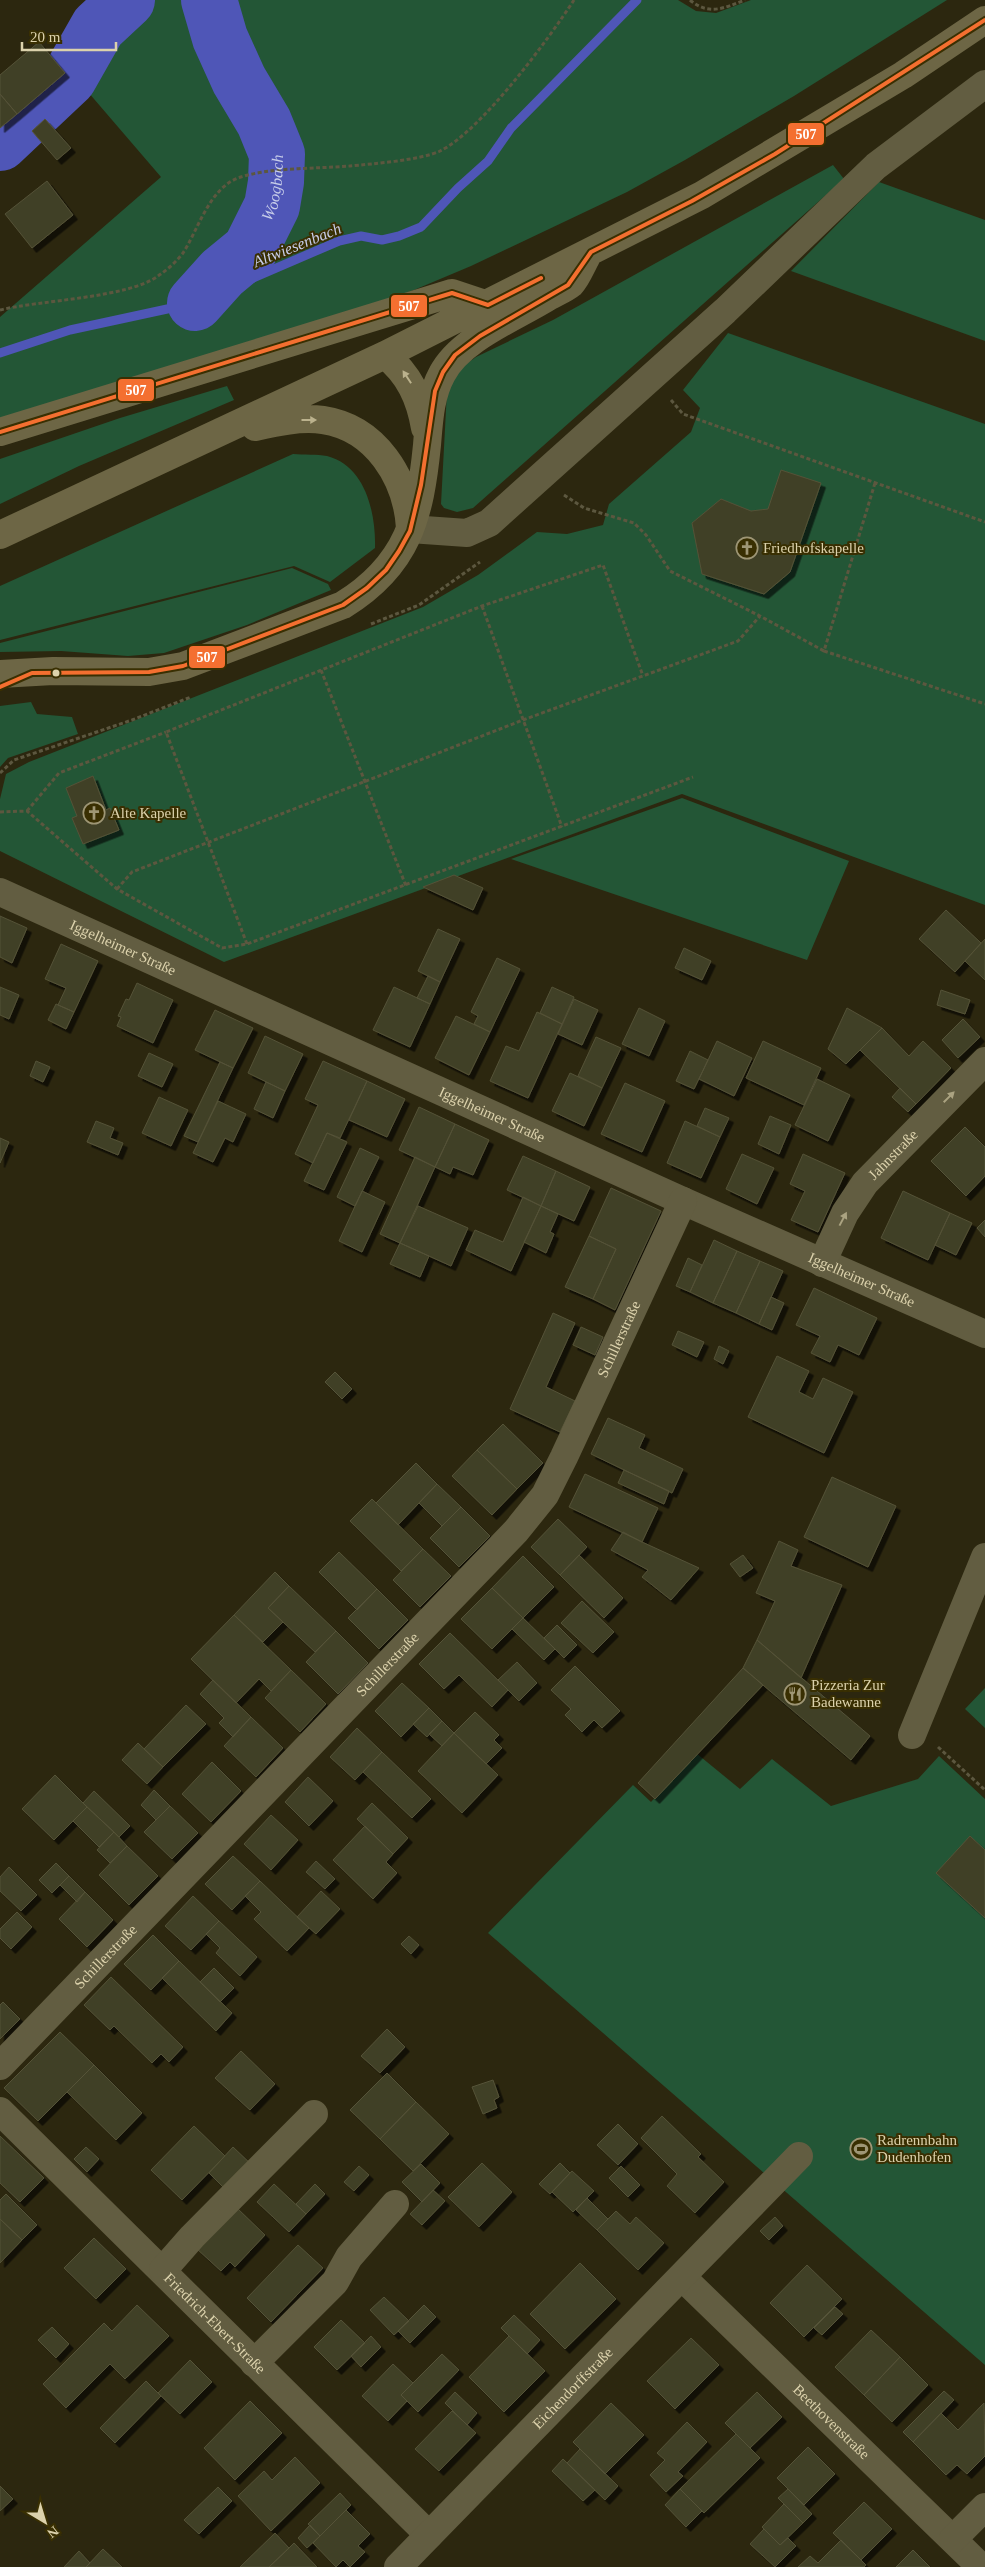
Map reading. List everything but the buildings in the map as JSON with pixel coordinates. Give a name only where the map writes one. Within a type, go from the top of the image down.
[{"type":"main road","points":[[0,535],[385,355],[702,195],[903,74],[985,20]]},
{"type":"main road","points":[[0,674],[32,672],[149,672],[183,666],[343,605],[363,593],[386,570],[401,550],[410,529],[422,490],[427,440],[435,391],[442,374],[453,358],[471,340],[572,283],[588,254]]},
{"type":"main road","points":[[0,432],[452,293],[488,304]]},
{"type":"main road","points":[[385,355],[400,368],[410,382],[418,399],[427,440]]},
{"type":"main road","points":[[209,438],[285,420],[323,420],[352,429],[373,443],[390,463],[409,509],[410,529]]},
{"type":"main road","points":[[0,687],[32,672]]},
{"type":"street","points":[[410,529],[457,534],[480,528],[489,523],[725,311],[876,166],[985,84]]},
{"type":"street","name":"Iggelheimer Straße","points":[[0,892],[683,1201],[985,1334]]},
{"type":"street","name":"Jahnstraße","points":[[822,1263],[845,1213],[865,1183],[985,1061]]},
{"type":"street","name":"Schillerstraße","points":[[0,2066],[528,1517],[544,1495],[564,1457],[683,1201]]},
{"type":"street","points":[[912,1735],[985,1557]]},
{"type":"street","name":"Friedrich-Ebert-Straße","points":[[0,2111],[429,2535]]},
{"type":"street","points":[[162,2270],[192,2236],[314,2114]]},
{"type":"street","name":"Eichendorffstraße","points":[[398,2567],[799,2156]]},
{"type":"street","points":[[254,2363],[334,2282],[349,2257],[395,2204]]},
{"type":"street","name":"Beethovenstraße","points":[[682,2277],[981,2567]]},
{"type":"street","points":[[953,2539],[985,2507]]},
{"type":"path","points":[[0,310],[113,292],[136,287],[156,278],[181,255],[208,207],[222,188],[236,179],[258,172],[368,164],[438,152],[463,138],[545,41],[574,0]]},
{"type":"path","points":[[690,0],[698,7],[717,11],[745,0]]},
{"type":"path","points":[[667,396],[683,414],[985,522]]},
{"type":"path","points":[[543,476],[558,492],[584,508],[634,523],[646,535],[670,571],[760,616],[824,651],[985,704]]},
{"type":"path","points":[[824,651],[875,483]]},
{"type":"path","points":[[27,811],[59,773],[482,606],[603,566],[643,676]]},
{"type":"path","points":[[482,606],[562,827]]},
{"type":"path","points":[[117,889],[132,872],[207,845],[523,720],[738,641],[760,616]]},
{"type":"path","points":[[321,670],[406,886]]},
{"type":"path","points":[[166,732],[207,845],[247,944]]},
{"type":"path","points":[[0,812],[27,811],[117,889],[222,948],[247,944],[694,777]]},
{"type":"path","points":[[912,1735],[931,1741],[985,1790]]},
{"type":"green space","points":[[150,0],[191,0],[193,12],[190,31],[204,58],[233,98],[253,136],[265,168],[266,199],[245,248],[190,287],[246,270],[267,251],[283,212],[289,176],[287,115],[270,82],[238,31],[229,0],[678,0],[696,11],[716,13],[751,0],[947,0],[794,96],[685,160],[627,192],[471,266],[414,290],[345,314],[0,420],[0,317],[161,177],[82,85],[103,50]]},
{"type":"green space","points":[[833,165],[844,179],[473,508],[457,512],[444,508],[441,504],[447,391],[462,367],[476,357],[553,320]]},
{"type":"green space","points":[[879,182],[985,220],[985,341],[791,271]]},
{"type":"green space","points":[[728,333],[985,424],[985,905],[682,794],[224,962],[0,851],[0,799],[6,774],[29,762],[423,607],[478,575],[537,532],[567,534],[603,525],[609,504],[691,432],[700,408],[683,390]]},
{"type":"green space","points":[[227,386],[234,400],[79,466],[0,504],[0,459],[120,418]]},
{"type":"green space","points":[[293,454],[323,455],[340,461],[360,481],[371,507],[375,548],[330,582],[294,566],[0,640],[0,586]]},
{"type":"green space","points":[[292,568],[328,584],[331,590],[247,625],[164,653],[128,656],[61,651],[0,652],[0,643]]},
{"type":"green space","points":[[31,702],[37,714],[72,717],[78,734],[8,758],[0,767],[0,706]]},
{"type":"green space","points":[[682,798],[849,861],[807,960],[511,859]]},
{"type":"green space","points":[[985,1688],[985,1728],[965,1709]]},
{"type":"green space","name":"Radrennbahn Dudenhofen","points":[[696,1753],[740,1789],[772,1759],[831,1806],[918,1779],[939,1756],[985,1799],[985,2365],[488,1933],[633,1785],[651,1802]]},
{"type":"waterway","name":"Woogbach","points":[[0,143],[69,78],[98,27],[127,0]]},
{"type":"waterway","name":"Woogbach","points":[[195,303],[222,273],[250,250],[272,206],[276,182],[277,154],[264,122],[239,80],[220,38],[209,0]]},
{"type":"waterway","name":"Altwiesenbach","points":[[0,353],[70,330],[195,303],[339,241],[361,236],[382,240],[399,236],[421,227],[458,188],[488,161],[511,128],[637,0]]},
{"type":"transit line","name":"507","points":[[0,687],[32,673],[149,672],[183,666],[343,605],[367,588],[386,570],[410,531],[421,485],[435,391],[443,372],[455,355],[480,336],[568,285],[591,252],[692,201],[775,154],[985,20]]},
{"type":"transit line","name":"507","points":[[0,432],[452,293],[488,305],[541,278]]},
{"type":"place","name":"Friedhofskapelle","points":[[747,548]]},
{"type":"place","name":"Alte Kapelle","points":[[94,813]]},
{"type":"place","name":"Pizzeria Zur Badewanne","points":[[795,1694]]},
{"type":"place","name":"Radrennbahn Dudenhofen","points":[[861,2149]]}]
